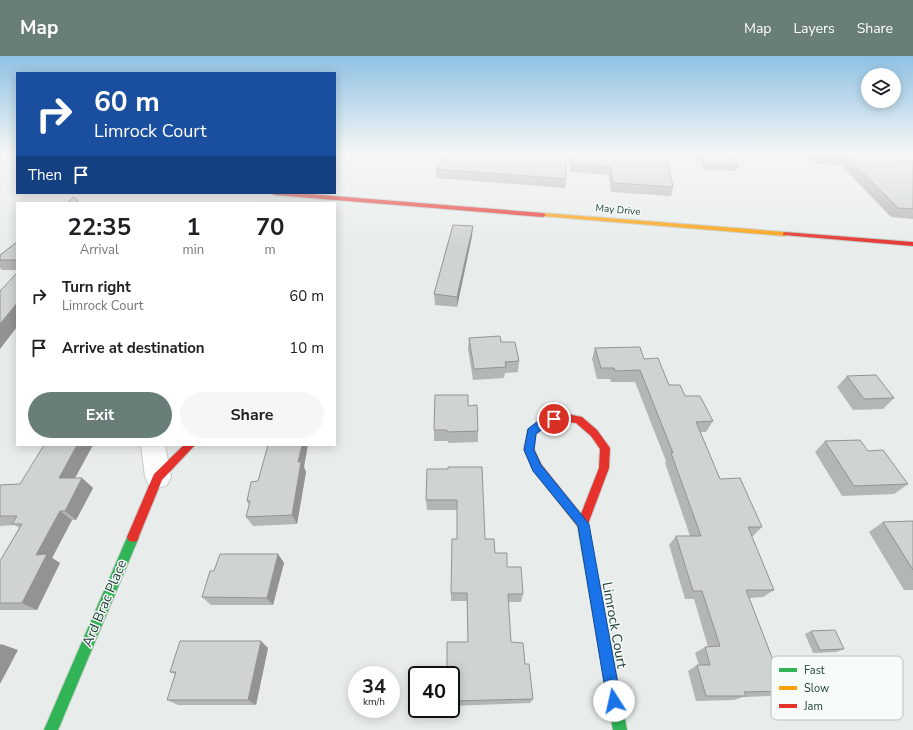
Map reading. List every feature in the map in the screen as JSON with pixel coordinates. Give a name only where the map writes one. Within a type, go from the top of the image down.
[{"type":"street","name":"May Drive","points":[[287,194],[913,244]]},
{"type":"street","name":"Limrock Court","points":[[583,524],[604,468],[605,448],[594,433],[579,420],[562,417],[546,421],[532,432],[529,450],[537,467],[583,524],[620,730]]},
{"type":"street","points":[[153,446],[158,477]]},
{"type":"street","name":"Ard Brac Place","points":[[51,730],[158,477],[189,446]]},
{"type":"building","points":[[635,184],[672,184],[673,187]]},
{"type":"building","points":[[874,184],[913,184],[913,209],[898,208]]},
{"type":"building","points":[[74,197],[78,202],[68,202]]},
{"type":"building","points":[[453,225],[473,226],[457,297],[434,294]]},
{"type":"building","points":[[16,243],[16,260],[0,260],[0,255]]},
{"type":"building","points":[[16,274],[16,304],[0,324],[0,291]]},
{"type":"building","points":[[500,336],[501,342],[515,342],[519,361],[505,362],[506,367],[474,369],[469,338]]},
{"type":"building","points":[[640,347],[644,359],[658,358],[669,385],[680,385],[685,396],[700,396],[713,421],[696,422],[720,479],[740,478],[762,527],[748,527],[774,590],[746,590],[771,656],[771,691],[744,692],[746,696],[706,696],[697,665],[710,665],[705,647],[720,646],[702,591],[693,591],[676,536],[701,536],[671,453],[673,453],[640,370],[615,371],[614,368],[601,368],[595,348]]},
{"type":"building","points":[[876,375],[894,398],[864,399],[847,376]]},
{"type":"building","points":[[435,395],[468,395],[468,406],[477,405],[478,431],[447,432],[447,430],[434,430]]},
{"type":"building","points":[[860,440],[868,451],[883,450],[908,484],[854,486],[825,441]]},
{"type":"building","points":[[43,446],[76,446],[59,478],[82,478],[65,511],[60,511],[36,555],[47,554],[22,603],[0,603],[0,561],[22,524],[12,524],[17,516],[0,516],[0,485],[20,484]]},
{"type":"building","points":[[268,446],[302,446],[298,462],[301,462],[292,515],[246,517],[250,501],[247,501],[251,482],[258,481]]},
{"type":"building","points":[[448,467],[482,467],[485,539],[494,539],[495,553],[507,553],[507,567],[521,567],[523,594],[508,594],[511,642],[523,643],[525,664],[529,664],[533,699],[460,701],[460,666],[447,666],[447,642],[468,642],[467,593],[451,593],[452,539],[457,539],[457,500],[426,500],[427,469],[448,469]]},
{"type":"building","points":[[913,521],[913,570],[883,522]]},
{"type":"building","points":[[220,554],[278,554],[267,598],[202,597],[210,571],[214,571]]},
{"type":"building","points":[[835,630],[844,649],[820,650],[811,631]]},
{"type":"building","points":[[180,641],[261,641],[248,700],[167,700],[176,672],[170,672]]},
{"type":"traffic: fast","points":[[582,523],[620,730]]},
{"type":"traffic: fast","points":[[51,730],[133,537]]},
{"type":"traffic: slow","points":[[543,215],[785,234]]},
{"type":"traffic: jam","points":[[286,194],[543,215]]},
{"type":"traffic: jam","points":[[785,234],[913,244]]},
{"type":"traffic: jam","points":[[582,523],[537,467],[529,449],[531,432],[546,421],[562,417],[579,420],[594,433],[605,448],[604,468],[583,524]]},
{"type":"traffic: jam","points":[[133,537],[158,477],[189,446]]},
{"type":"route","points":[[554,419],[546,421],[532,432],[529,450],[537,467],[583,524],[614,701]]}]
